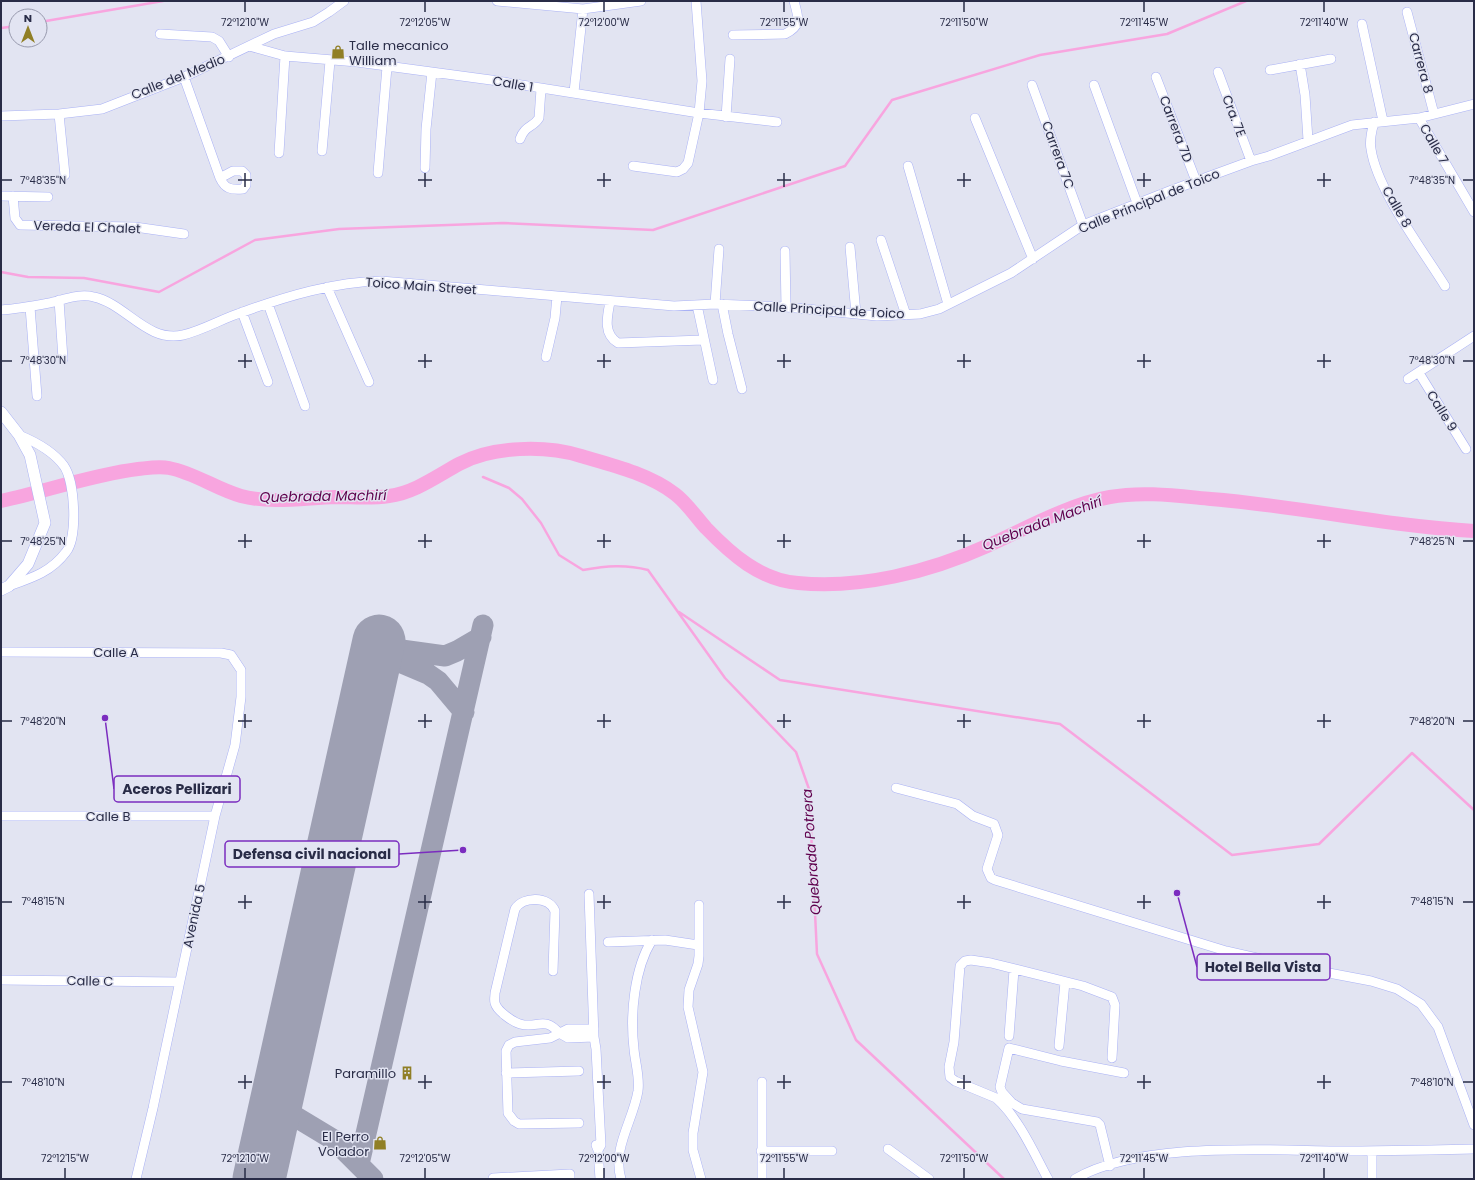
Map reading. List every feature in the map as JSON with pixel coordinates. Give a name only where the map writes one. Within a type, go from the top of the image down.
[{"type":"main road","points":[[1,412],[19,435],[30,455],[36,476],[45,523],[28,564],[5,588]]},
{"type":"street","name":"Calle del Medio","points":[[1,116],[60,114],[102,109],[184,77],[274,34],[313,22],[344,1]]},
{"type":"street","points":[[497,1],[583,9],[641,1]]},
{"type":"street","points":[[633,166],[674,172],[683,170],[688,163],[699,113],[702,81],[696,1]]},
{"type":"street","points":[[733,35],[786,34],[797,26],[799,19],[794,1]]},
{"type":"street","points":[[574,92],[583,9]]},
{"type":"street","name":"Carrera 8","points":[[1407,12],[1434,114]]},
{"type":"street","name":"Calle 8","points":[[1362,24],[1379,121],[1371,138],[1370,148],[1378,174],[1401,216],[1444,286]]},
{"type":"street","points":[[160,34],[212,37],[219,41],[229,56]]},
{"type":"street","name":"Calle 1","points":[[249,46],[284,56],[432,72],[541,89],[574,92],[726,117],[777,122]]},
{"type":"street","points":[[279,153],[284,56]]},
{"type":"street","points":[[726,117],[730,59]]},
{"type":"street","points":[[1270,70],[1331,59]]},
{"type":"street","points":[[322,151],[330,61]]},
{"type":"street","points":[[1300,64],[1305,95],[1308,140]]},
{"type":"street","points":[[378,173],[387,66]]},
{"type":"street","points":[[425,168],[426,130],[432,72]]},
{"type":"street","name":"Cra. 7E","points":[[1218,72],[1251,161]]},
{"type":"street","points":[[184,77],[220,178]]},
{"type":"street","name":"Carrera 7D","points":[[1156,77],[1196,181]]},
{"type":"street","name":"Carrera 7C","points":[[1032,85],[1083,224]]},
{"type":"street","points":[[1094,85],[1137,203]]},
{"type":"street","points":[[520,139],[523,130],[537,122],[539,118],[541,89]]},
{"type":"street","name":"Calle Principal de Toico","points":[[719,304],[786,307],[856,314],[906,315],[939,308],[1011,273],[1083,224],[1137,203],[1352,125],[1419,118],[1474,104]]},
{"type":"street","points":[[60,114],[65,175]]},
{"type":"street","points":[[975,118],[1033,259]]},
{"type":"street","name":"Calle 7","points":[[1419,118],[1474,212]]},
{"type":"street","points":[[908,166],[948,304]]},
{"type":"street","points":[[1,196],[48,197]]},
{"type":"street","name":"Vereda El Chalet","points":[[13,196],[14,214],[20,225],[135,227],[184,234]]},
{"type":"street","points":[[881,240],[906,315]]},
{"type":"street","points":[[850,247],[856,314]]},
{"type":"street","points":[[719,249],[719,304],[742,389]]},
{"type":"street","points":[[785,251],[786,307]]},
{"type":"street","name":"Toico Main Street","points":[[1,310],[30,307],[80,296],[94,297],[115,307],[144,327],[171,336],[184,335],[242,312],[268,304],[327,287],[356,282],[381,281],[610,302],[674,306],[719,304]]},
{"type":"street","points":[[327,287],[369,382]]},
{"type":"street","points":[[546,358],[555,318],[557,296]]},
{"type":"street","points":[[59,300],[63,359]]},
{"type":"street","points":[[610,302],[608,332],[611,339],[618,343],[703,340]]},
{"type":"street","points":[[268,304],[305,406]]},
{"type":"street","points":[[696,305],[713,380]]},
{"type":"street","points":[[30,307],[37,396]]},
{"type":"street","points":[[242,312],[268,382]]},
{"type":"street","points":[[1408,379],[1474,336]]},
{"type":"street","name":"Calle 9","points":[[1419,373],[1466,449]]},
{"type":"street","points":[[5,588],[46,572],[68,551],[73,539],[73,504],[68,472],[48,450],[19,435]]},
{"type":"street","name":"Calle A","points":[[1,652],[220,653],[231,655]]},
{"type":"street","name":"Avenida 5","points":[[136,1179],[216,816],[235,745],[241,697],[241,670],[231,655]]},
{"type":"street","points":[[896,788],[957,804],[977,818],[994,824],[998,835],[987,869],[991,878],[995,880],[1226,951],[1371,981],[1397,989],[1421,1004],[1438,1027],[1474,1125]]},
{"type":"street","name":"Calle B","points":[[1,816],[216,816]]},
{"type":"street","points":[[588,894],[594,1037],[592,1049],[596,1145],[598,1150],[600,1179]]},
{"type":"street","points":[[553,971],[555,911],[552,905],[547,901],[526,900],[518,904],[515,909],[495,993],[495,1003],[499,1010],[520,1024],[545,1023],[551,1025],[560,1034]]},
{"type":"street","points":[[699,905],[698,964],[689,990],[688,1007],[703,1072],[693,1145],[695,1161],[701,1179]]},
{"type":"street","points":[[608,942],[652,940],[677,941],[698,945]]},
{"type":"street","points":[[621,1179],[618,1163],[620,1150],[635,1106],[638,1088],[633,1032],[638,972],[642,959],[652,940]]},
{"type":"street","points":[[1048,1179],[1018,1126],[1001,1102],[996,1098],[952,1079],[950,1074],[960,966],[965,961],[971,960],[1065,982],[1112,997],[1115,1005],[1112,1058]]},
{"type":"street","points":[[1009,1036],[1014,970]]},
{"type":"street","name":"Calle C","points":[[1,980],[179,982]]},
{"type":"street","points":[[1059,1046],[1065,982]]},
{"type":"street","points":[[580,1123],[519,1124],[514,1121],[508,1114],[506,1051],[509,1045],[523,1041],[550,1038],[568,1029],[594,1037]]},
{"type":"street","points":[[1110,1166],[1100,1125],[1097,1122],[1018,1107],[1004,1094],[1000,1085],[1009,1048],[1061,1061],[1124,1073]]},
{"type":"street","points":[[506,1073],[579,1071]]},
{"type":"street","points":[[762,1082],[762,1179]]},
{"type":"street","points":[[888,1149],[929,1179]]},
{"type":"street","points":[[1075,1179],[1084,1174],[1110,1166],[1148,1156],[1166,1154],[1244,1150],[1372,1151],[1474,1149]]},
{"type":"street","points":[[761,1151],[832,1151]]},
{"type":"street","points":[[1372,1151],[1372,1179]]},
{"type":"street","points":[[493,1178],[570,1174],[570,1179]]},
{"type":"waterway","points":[[48,21],[163,1]]},
{"type":"waterway","points":[[1,272],[28,277],[84,278],[159,292],[255,240],[339,229],[503,223],[653,230],[845,166],[892,100],[1040,55],[1167,34],[1246,1]]},
{"type":"waterway","points":[[1,28],[8,27]]},
{"type":"waterway","name":"Quebrada Machirí","points":[[1,501],[103,475],[157,467],[179,470],[232,493],[264,500],[382,497],[416,488],[459,464],[487,454],[519,449],[552,450],[567,452],[605,463],[654,481],[675,494],[716,538],[747,564],[771,577],[784,581],[822,584],[870,581],[918,571],[942,564],[987,546],[1063,511],[1095,500],[1122,495],[1160,495],[1244,502],[1375,521],[1474,531]]},
{"type":"waterway","name":"Quebrada Potrera","points":[[483,477],[509,488],[522,499],[541,523],[559,555],[583,570],[616,566],[648,570],[725,678],[796,752],[809,789],[817,954],[856,1040],[1004,1179]]},
{"type":"waterway","points":[[679,612],[780,680],[1060,724],[1232,855],[1319,844],[1412,753],[1474,810]]},
{"type":"taxiway","points":[[359,1164],[483,625]]},
{"type":"taxiway","points":[[387,648],[445,656],[481,637]]},
{"type":"taxiway","points":[[376,652],[428,674],[438,681],[464,712]]},
{"type":"taxiway","points":[[276,1105],[334,1140],[373,1179]]},
{"type":"runway","points":[[259,1179],[379,641]]},
{"type":"place","name":"Talle mecanico William","points":[[338,52]]},
{"type":"place","name":"Aceros Pellizari","points":[[105,718]]},
{"type":"place","name":"Defensa civil nacional","points":[[463,850]]},
{"type":"place","name":"Hotel Bella Vista","points":[[1177,893]]},
{"type":"place","name":"Paramillo","points":[[407,1073]]},
{"type":"place","name":"El Perro Volador","points":[[380,1143]]}]
